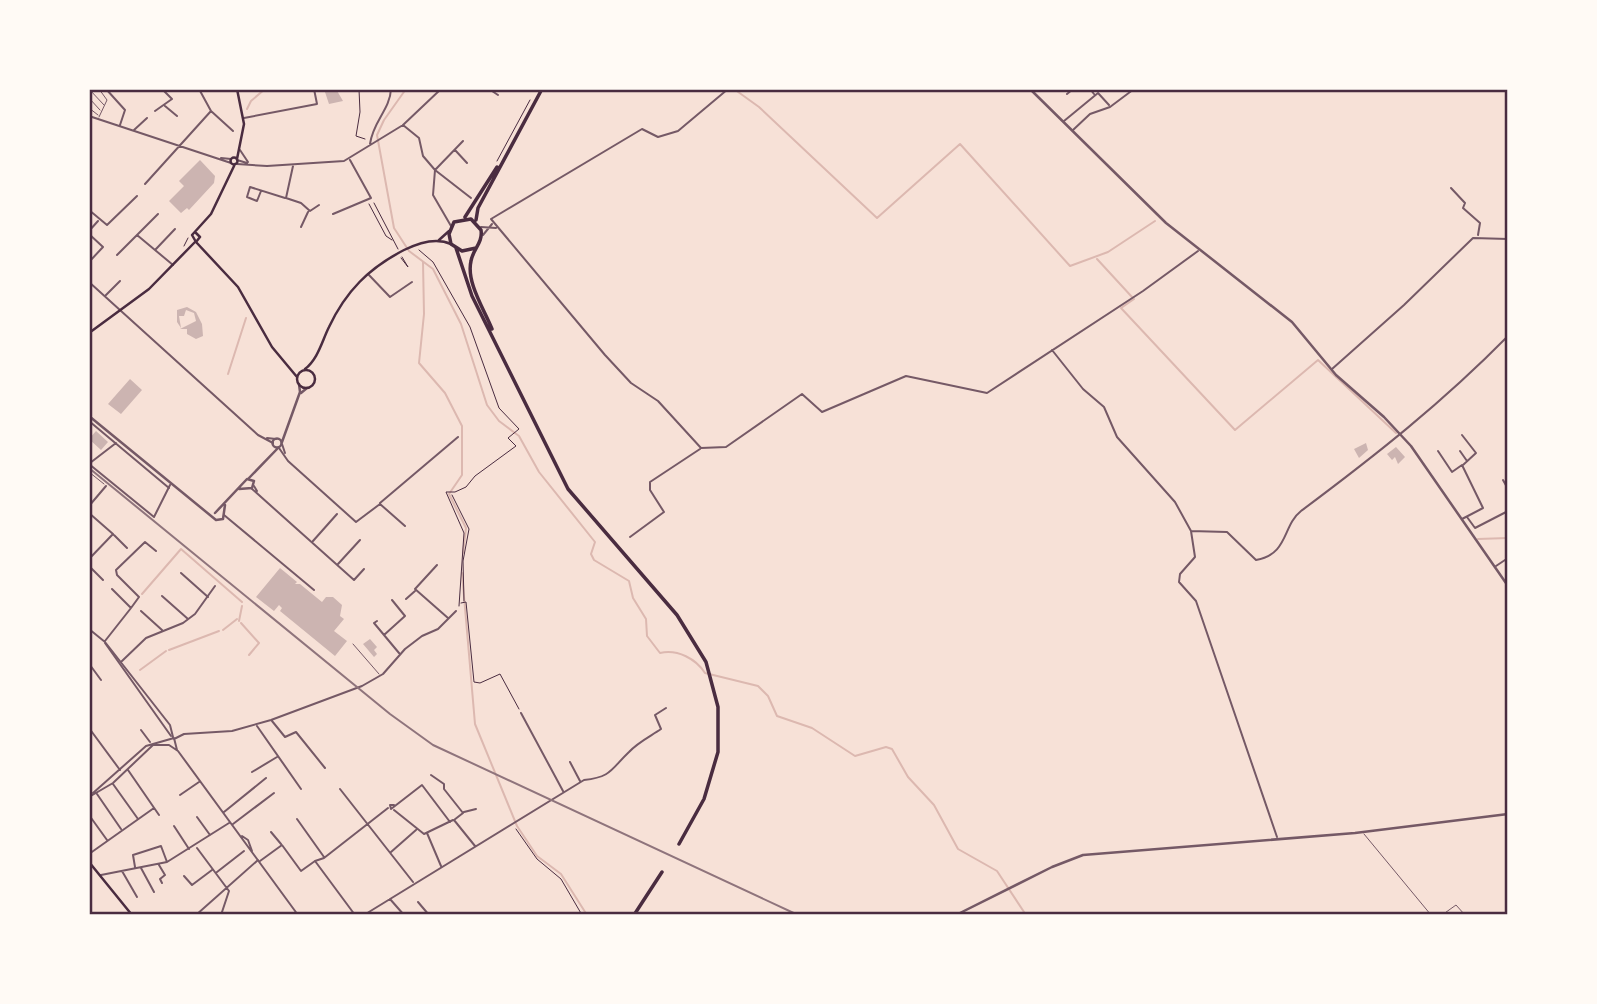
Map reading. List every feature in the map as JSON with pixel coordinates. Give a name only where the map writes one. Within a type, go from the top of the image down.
[{"type":"main road","points":[[90,331],[149,289],[174,266],[196,238],[229,175],[239,149],[244,118],[237,89]]},
{"type":"main road","points":[[477,223],[478,208],[542,89]]},
{"type":"main road","points":[[297,377],[316,356],[339,307],[368,273],[399,253],[439,240],[464,218],[500,163]]},
{"type":"main road","points":[[464,218],[480,227],[482,236],[471,259],[471,275],[498,344]]},
{"type":"main road","points":[[450,229],[451,244]]},
{"type":"main road","points":[[196,238],[238,287],[272,347],[289,365],[299,384],[307,388],[314,384],[316,356]]},
{"type":"main road","points":[[439,240],[465,251],[476,248]]},
{"type":"main road","points":[[456,248],[472,296],[568,489],[682,622],[701,650],[710,671],[719,725],[715,765],[704,799],[679,844]]},
{"type":"main road","points":[[289,365],[314,373]]},
{"type":"main road","points":[[90,864],[132,915]]},
{"type":"main road","points":[[634,915],[662,872]]},
{"type":"street","points":[[106,89],[125,110],[120,127]]},
{"type":"street","points":[[155,111],[172,99],[162,89]]},
{"type":"street","points":[[199,89],[211,111],[233,131]]},
{"type":"street","points":[[244,118],[317,104],[314,89]]},
{"type":"street","points":[[371,143],[376,120],[389,104],[391,89]]},
{"type":"street","points":[[89,116],[180,146],[248,164],[338,163],[349,159],[371,143],[381,141],[403,125],[441,89]]},
{"type":"street","points":[[489,89],[498,95]]},
{"type":"street","points":[[482,236],[490,229],[491,219],[642,129],[657,137],[677,131],[728,89]]},
{"type":"street","points":[[1030,89],[1166,223],[1292,322],[1331,370],[1401,434],[1508,586]]},
{"type":"street","points":[[1067,94],[1073,89]]},
{"type":"street","points":[[1090,89],[1095,95]]},
{"type":"street","points":[[1072,131],[1090,114],[1110,107],[1134,89]]},
{"type":"street","points":[[1063,121],[1099,93],[1110,107]]},
{"type":"street","points":[[164,105],[177,116]]},
{"type":"street","points":[[145,184],[211,111]]},
{"type":"street","points":[[133,131],[147,118]]},
{"type":"street","points":[[403,125],[419,138],[424,158],[435,170],[471,198]]},
{"type":"street","points":[[450,229],[449,219],[433,195],[435,170],[463,141]]},
{"type":"street","points":[[239,149],[243,158],[253,164]]},
{"type":"street","points":[[455,149],[467,163]]},
{"type":"street","points":[[333,214],[371,198],[349,159]]},
{"type":"street","points":[[286,198],[293,165]]},
{"type":"street","points":[[261,191],[257,201],[247,197],[250,187],[301,203],[309,211]]},
{"type":"street","points":[[1331,370],[1477,236],[1480,223],[1463,208],[1465,203],[1451,188]]},
{"type":"street","points":[[89,210],[99,220],[108,224],[137,196]]},
{"type":"street","points":[[301,227],[309,211],[319,205]]},
{"type":"street","points":[[117,255],[158,214]]},
{"type":"street","points":[[89,262],[103,247],[89,232],[99,220]]},
{"type":"street","points":[[492,223],[622,374],[658,401],[701,448]]},
{"type":"street","points":[[480,227],[497,229]]},
{"type":"street","points":[[155,250],[175,229]]},
{"type":"street","points":[[136,235],[174,266]]},
{"type":"street","points":[[1477,236],[1508,239]]},
{"type":"street","points":[[630,537],[664,512],[650,490],[650,482],[701,448],[726,447],[802,394],[822,412],[906,376],[987,393],[1143,291],[1199,250]]},
{"type":"street","points":[[368,273],[390,297],[412,282]]},
{"type":"street","points":[[105,296],[120,281]]},
{"type":"street","points":[[89,282],[258,435],[278,445],[288,461],[356,522],[458,437]]},
{"type":"street","points":[[1191,531],[1227,532],[1254,558],[1261,559],[1281,545],[1297,514],[1426,415],[1508,336]]},
{"type":"street","points":[[1051,349],[1083,389],[1104,407],[1117,437],[1172,498],[1191,531],[1195,557],[1180,574],[1179,582],[1196,601],[1278,839]]},
{"type":"street","points":[[298,399],[299,384]]},
{"type":"street","points":[[215,514],[239,489],[250,484],[271,456],[298,399],[307,388]]},
{"type":"street","points":[[89,416],[138,460]]},
{"type":"street","points":[[89,421],[205,513],[223,515],[232,521],[314,590]]},
{"type":"street","points":[[277,439],[284,431]]},
{"type":"street","points":[[1438,451],[1452,472],[1462,466],[1476,453],[1462,435]]},
{"type":"street","points":[[266,438],[277,439]]},
{"type":"street","points":[[277,439],[278,445]]},
{"type":"street","points":[[277,439],[278,445]]},
{"type":"street","points":[[116,443],[89,464],[154,517],[169,486]]},
{"type":"street","points":[[1460,451],[1467,462]]},
{"type":"street","points":[[1462,466],[1483,508],[1462,519]]},
{"type":"street","points":[[1503,480],[1508,489]]},
{"type":"street","points":[[250,484],[354,580],[364,569]]},
{"type":"street","points":[[89,506],[106,486]]},
{"type":"street","points":[[380,504],[405,526]]},
{"type":"street","points":[[215,514],[218,521],[223,515],[225,505]]},
{"type":"street","points":[[1466,516],[1475,528],[1508,511]]},
{"type":"street","points":[[89,513],[127,548]]},
{"type":"street","points":[[312,542],[337,514]]},
{"type":"street","points":[[89,559],[113,534]]},
{"type":"street","points":[[338,565],[360,540]]},
{"type":"street","points":[[156,551],[145,541],[116,572],[139,597],[104,646],[239,835],[248,840],[252,852],[298,915]]},
{"type":"street","points":[[1495,567],[1508,558]]},
{"type":"street","points":[[89,565],[103,580]]},
{"type":"street","points":[[406,599],[437,565]]},
{"type":"street","points":[[181,573],[209,597]]},
{"type":"street","points":[[121,662],[146,638],[188,619],[209,597],[215,586]]},
{"type":"street","points":[[112,589],[131,608]]},
{"type":"street","points":[[415,590],[448,619]]},
{"type":"street","points":[[162,596],[188,619]]},
{"type":"street","points":[[384,635],[405,616],[392,600]]},
{"type":"street","points":[[141,611],[162,631]]},
{"type":"street","points":[[126,768],[89,797],[113,783],[151,745],[180,736],[232,731],[256,725],[309,708],[380,676],[400,654],[456,611]]},
{"type":"street","points":[[377,621],[374,623],[400,654]]},
{"type":"street","points":[[89,629],[105,642],[171,728],[173,740],[170,745]]},
{"type":"street","points":[[89,636],[94,634]]},
{"type":"street","points":[[90,666],[100,680]]},
{"type":"street","points":[[89,676],[95,672]]},
{"type":"street","points":[[364,915],[580,782],[606,775],[619,766],[628,752],[661,729],[655,715],[666,708]]},
{"type":"street","points":[[521,713],[563,792]]},
{"type":"street","points":[[271,720],[285,737],[296,732],[325,768]]},
{"type":"street","points":[[256,725],[301,789]]},
{"type":"street","points":[[89,728],[120,771]]},
{"type":"street","points":[[141,730],[151,745]]},
{"type":"street","points":[[170,745],[173,740]]},
{"type":"street","points":[[151,745],[170,745],[178,751]]},
{"type":"street","points":[[252,772],[277,757]]},
{"type":"street","points":[[570,762],[580,782]]},
{"type":"street","points":[[126,768],[159,815]]},
{"type":"street","points":[[431,775],[444,784],[444,789],[463,813]]},
{"type":"street","points":[[223,813],[266,778]]},
{"type":"street","points":[[180,795],[200,782]]},
{"type":"street","points":[[113,783],[138,819]]},
{"type":"street","points":[[271,832],[301,871],[324,858],[422,785],[450,822]]},
{"type":"street","points":[[340,789],[414,883]]},
{"type":"street","points":[[96,793],[122,830]]},
{"type":"street","points":[[101,876],[167,862],[196,847],[274,793]]},
{"type":"street","points":[[392,807],[417,829],[427,833],[441,867]]},
{"type":"street","points":[[89,854],[154,808]]},
{"type":"street","points":[[427,833],[463,813],[476,809]]},
{"type":"street","points":[[956,915],[1018,883],[1083,855],[1363,832],[1508,814]]},
{"type":"street","points":[[89,815],[107,841]]},
{"type":"street","points":[[197,817],[211,836]]},
{"type":"street","points":[[297,819],[324,858]]},
{"type":"street","points":[[454,820],[475,847]]},
{"type":"street","points":[[174,825],[190,850]]},
{"type":"street","points":[[390,852],[417,829]]},
{"type":"street","points":[[196,915],[258,861],[282,845]]},
{"type":"street","points":[[135,868],[134,855],[160,846],[167,862]]},
{"type":"street","points":[[196,847],[228,889]]},
{"type":"street","points":[[216,873],[244,851]]},
{"type":"street","points":[[315,861],[355,915]]},
{"type":"street","points":[[159,864],[165,875]]},
{"type":"street","points":[[141,867],[154,892]]},
{"type":"street","points":[[184,876],[192,886],[213,869]]},
{"type":"street","points":[[122,870],[137,897]]},
{"type":"street","points":[[162,883],[160,879],[169,873]]},
{"type":"street","points":[[221,915],[228,889]]},
{"type":"street","points":[[390,898],[404,915]]},
{"type":"street","points":[[418,902],[429,915]]},
{"type":"lane","points":[[89,89],[104,105]]},
{"type":"lane","points":[[98,119],[107,99],[99,89]]},
{"type":"lane","points":[[89,98],[101,113]]},
{"type":"lane","points":[[89,108],[96,116],[101,113]]},
{"type":"lane","points":[[89,472],[106,486]]},
{"type":"lane","points":[[353,644],[380,676]]},
{"type":"lane","points":[[1363,832],[1430,915]]},
{"type":"lane","points":[[1442,915],[1456,905],[1465,915]]},
{"type":"path","points":[[359,89],[360,112],[356,136],[371,143]]},
{"type":"path","points":[[494,166],[530,100]]},
{"type":"path","points":[[371,198],[399,253]]},
{"type":"path","points":[[367,200],[386,236],[392,240]]},
{"type":"path","points":[[412,247],[433,262],[470,327],[494,399],[506,417],[519,429],[509,437],[516,446],[511,452],[475,476],[466,487],[452,493],[446,492],[464,533],[459,604],[464,602]]},
{"type":"path","points":[[89,301],[89,306]]},
{"type":"path","points":[[452,493],[469,529],[463,561],[464,602],[474,682],[480,683],[500,674],[521,713]]},
{"type":"path","points":[[513,825],[537,859],[561,879],[582,915]]},
{"type":"building","points":[[324,89],[336,89],[343,101],[329,104]]},
{"type":"building","points":[[200,160],[215,176],[214,183],[189,210],[187,208],[181,213],[169,201],[184,186],[179,181]]},
{"type":"building","points":[[187,307],[196,312],[202,324],[203,336],[196,339],[187,334],[187,329],[180,329],[196,321],[194,313],[186,310],[184,316],[179,316],[181,328],[177,322],[177,310]]},
{"type":"building","points":[[130,379],[142,390],[121,414],[108,404]]},
{"type":"building","points":[[96,431],[108,442],[101,450],[89,439]]},
{"type":"building","points":[[1366,443],[1368,450],[1359,458],[1354,449]]},
{"type":"building","points":[[1396,447],[1405,457],[1398,464],[1395,457],[1392,460],[1387,454]]},
{"type":"building","points":[[280,568],[297,582],[295,584],[300,584],[322,602],[326,597],[333,597],[342,605],[340,616],[344,619],[334,631],[347,641],[335,656],[280,611],[282,608],[279,605],[274,611],[256,597]]},
{"type":"building","points":[[370,639],[377,647],[374,657],[363,644]]},
{"type":"waterway","points":[[247,109],[251,101],[265,89]]},
{"type":"waterway","points":[[406,89],[377,135],[394,228],[409,251],[433,269],[461,324],[487,405],[499,421],[519,436],[539,472],[595,542],[591,554],[594,560],[629,581],[633,598],[646,619],[647,636],[660,653],[680,654],[692,659],[705,673],[758,686],[768,696],[777,716],[812,728],[855,756],[886,747],[892,749],[908,777],[934,805],[958,849],[997,871],[1026,915]]},
{"type":"waterway","points":[[734,89],[759,107],[877,218],[960,144],[1070,266],[1108,252],[1155,221]]},
{"type":"waterway","points":[[1097,259],[1132,297]]},
{"type":"waterway","points":[[423,262],[424,314],[419,363],[445,393],[462,426],[462,475],[449,494],[466,528],[463,553]]},
{"type":"waterway","points":[[1134,299],[1121,308],[1235,430],[1318,360],[1396,433]]},
{"type":"waterway","points":[[228,374],[246,318]]},
{"type":"waterway","points":[[1478,539],[1508,538]]},
{"type":"waterway","points":[[142,594],[181,549],[242,602]]},
{"type":"waterway","points":[[462,573],[475,724],[517,826],[537,856],[561,874],[587,915]]},
{"type":"waterway","points":[[239,621],[242,606]]},
{"type":"waterway","points":[[223,630],[237,619]]},
{"type":"waterway","points":[[241,623],[259,643],[249,655]]},
{"type":"waterway","points":[[169,650],[219,631]]},
{"type":"waterway","points":[[140,670],[166,651]]},
{"type":"railway","points":[[89,468],[390,714],[433,745],[798,915]]}]
